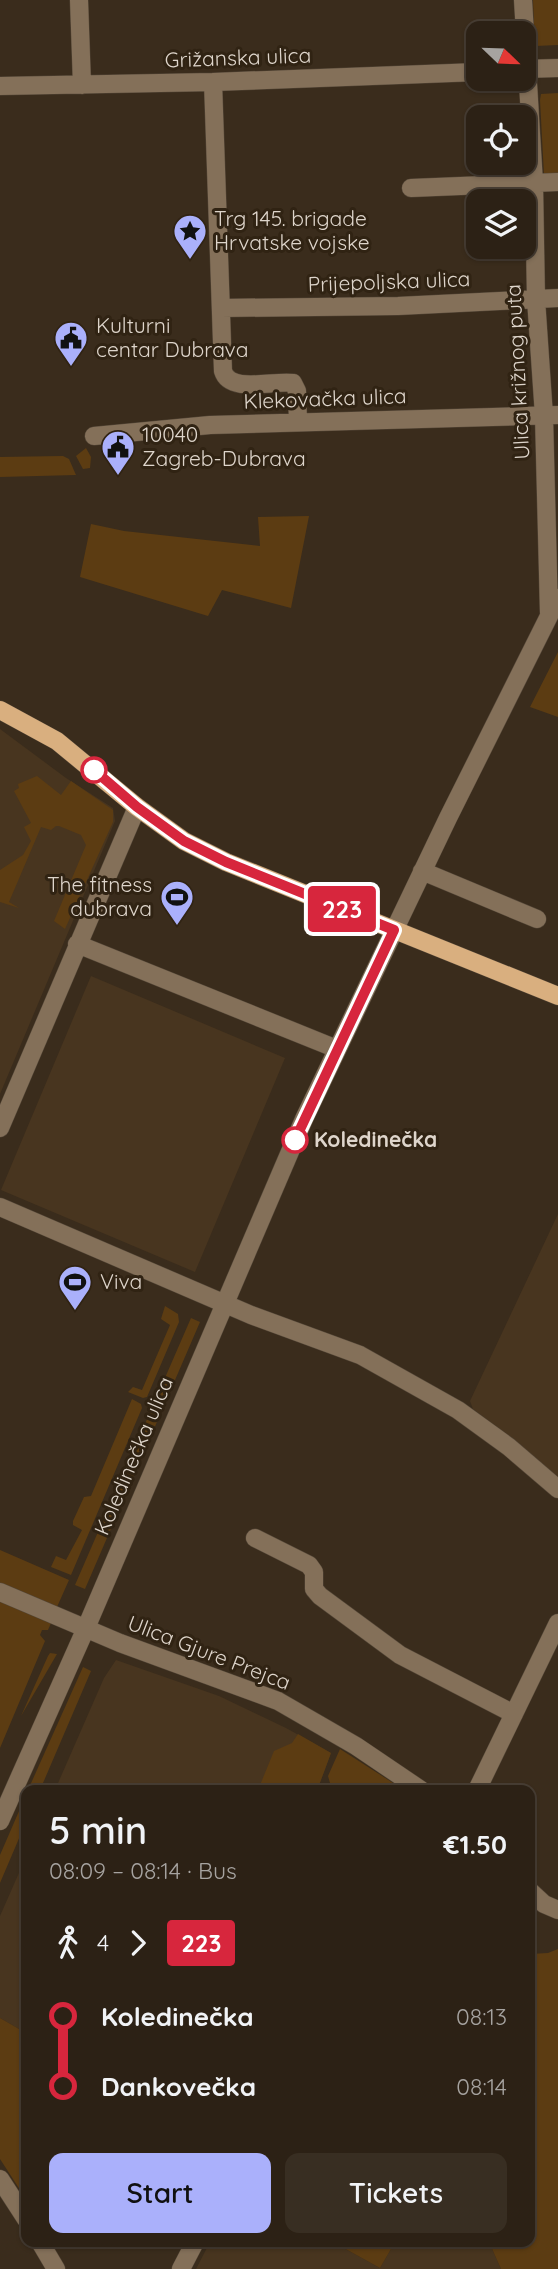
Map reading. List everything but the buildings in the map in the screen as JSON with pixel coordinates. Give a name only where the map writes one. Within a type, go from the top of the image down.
[{"type":"main road","points":[[0,710],[57,741],[137,807],[184,841],[558,996]]},
{"type":"street","points":[[79,0],[82,85]]},
{"type":"street","name":"Ulica križnog puta","points":[[523,0],[524,21]]},
{"type":"street","points":[[536,69],[558,68]]},
{"type":"street","name":"Grižanska ulica","points":[[0,86],[213,82],[466,72]]},
{"type":"street","points":[[213,82],[224,376],[237,384],[293,383],[297,391],[298,422]]},
{"type":"street","name":"Ulica križnog puta","points":[[527,91],[534,183],[536,299],[551,415],[552,527],[549,616]]},
{"type":"street","points":[[411,188],[558,182]]},
{"type":"street","name":"Prijepoljska ulica","points":[[221,308],[398,306],[558,298]]},
{"type":"street","name":"Klekovačka ulica","points":[[94,436],[210,425],[551,415]]},
{"type":"street","name":"Ulica križnog puta","points":[[394,930],[558,598]]},
{"type":"street","points":[[0,1128],[137,807]]},
{"type":"street","points":[[422,871],[537,919]]},
{"type":"street","name":"Koledinečka ulica","points":[[0,1821],[86,1628],[223,1302],[394,930]]},
{"type":"street","points":[[77,944],[337,1049]]},
{"type":"street","points":[[0,1207],[223,1302],[360,1355],[458,1410],[509,1447],[558,1489]]},
{"type":"street","points":[[256,1538],[309,1565],[314,1572],[314,1590],[320,1596],[400,1655],[514,1714]]},
{"type":"street","points":[[0,1592],[86,1628]]},
{"type":"street","points":[[479,1785],[558,1623]]},
{"type":"street","name":"Ulica Gjure Prejca","points":[[86,1628],[278,1701],[356,1746],[414,1785]]},
{"type":"street","points":[[535,1896],[544,1905],[558,1910]]},
{"type":"street","points":[[0,2179],[21,2211]]},
{"type":"street","points":[[43,2247],[57,2269]]},
{"type":"street","points":[[181,2269],[192,2247]]},
{"type":"shaded area","points":[[533,0],[558,0],[558,45],[536,46]]},
{"type":"shaded area","points":[[558,93],[558,174],[544,175],[541,94]]},
{"type":"shaded area","points":[[86,448],[91,457],[90,468],[83,469],[76,456]]},
{"type":"shaded area","points":[[63,456],[69,459],[76,475],[0,477],[0,457]]},
{"type":"shaded area","points":[[309,516],[291,608],[222,590],[208,616],[80,577],[91,524],[124,531],[260,546],[258,517]]},
{"type":"shaded area","points":[[558,652],[558,717],[530,707]]},
{"type":"shaded area","points":[[0,729],[66,778],[113,808],[115,821],[0,1094]]},
{"type":"shaded area","points":[[37,776],[61,795],[71,781],[113,810],[113,822],[65,929],[54,921],[86,845],[81,835],[59,826],[51,830],[41,827],[9,902],[19,908],[0,902],[0,870],[23,855],[31,841],[24,827],[31,823],[14,791],[19,788],[18,784]]},
{"type":"shaded area","points":[[91,976],[285,1058],[195,1272],[1,1190]]},
{"type":"shaded area","points":[[558,1214],[558,1480],[473,1409],[470,1401]]},
{"type":"shaded area","points":[[165,1306],[178,1314],[179,1322],[147,1397],[143,1398],[128,1392],[133,1387],[142,1390],[170,1325],[161,1319]]},
{"type":"shaded area","points":[[191,1318],[200,1322],[85,1589],[75,1585]]},
{"type":"shaded area","points":[[132,1399],[141,1404],[142,1408],[71,1575],[51,1567],[56,1556],[66,1560],[82,1530],[73,1525],[73,1521],[84,1497],[91,1496]]},
{"type":"shaded area","points":[[0,1550],[69,1580],[57,1607],[0,1583]]},
{"type":"shaded area","points":[[0,1601],[51,1623],[48,1630],[42,1630],[40,1635],[45,1641],[0,1748]]},
{"type":"shaded area","points":[[50,1653],[57,1654],[21,1716],[48,1656]]},
{"type":"shaded area","points":[[116,1660],[219,1696],[286,1728],[331,1753],[319,1785],[57,1785],[104,1678]]},
{"type":"shaded area","points":[[83,1667],[91,1671],[42,1785],[30,1785]]},
{"type":"shaded area","points":[[298,1734],[331,1753],[319,1785],[260,1785],[274,1751],[292,1743]]},
{"type":"shaded area","points":[[340,1749],[396,1785],[331,1785],[328,1776]]},
{"type":"shaded area","points":[[21,1807],[21,1834],[0,1883],[0,1855]]},
{"type":"shaded area","points":[[21,1868],[21,2030],[0,2018],[0,1916]]},
{"type":"shaded area","points":[[558,1949],[558,2269],[501,2269],[491,2247],[535,2247],[535,1954]]},
{"type":"shaded area","points":[[0,2018],[21,2030],[21,2191],[0,2159]]},
{"type":"shaded area","points":[[207,2247],[342,2247],[380,2268],[392,2247],[491,2247],[501,2269],[196,2269]]},
{"type":"shaded area","points":[[342,2247],[392,2247],[380,2268]]},
{"type":"bus line","name":"223","points":[[94,770],[137,807],[184,841],[226,862],[394,930],[295,1140]]},
{"type":"place","name":"Trg 145. brigade Hrvatske vojske","points":[[190,261]]},
{"type":"place","name":"Kulturni centar Dubrava","points":[[71,368]]},
{"type":"place","name":"10040 Zagreb-Dubrava","points":[[118,477]]},
{"type":"place","name":"The fitness dubrava","points":[[177,927]]},
{"type":"place","name":"Koledinečka","points":[[295,1140]]},
{"type":"place","name":"Viva","points":[[75,1312]]}]
